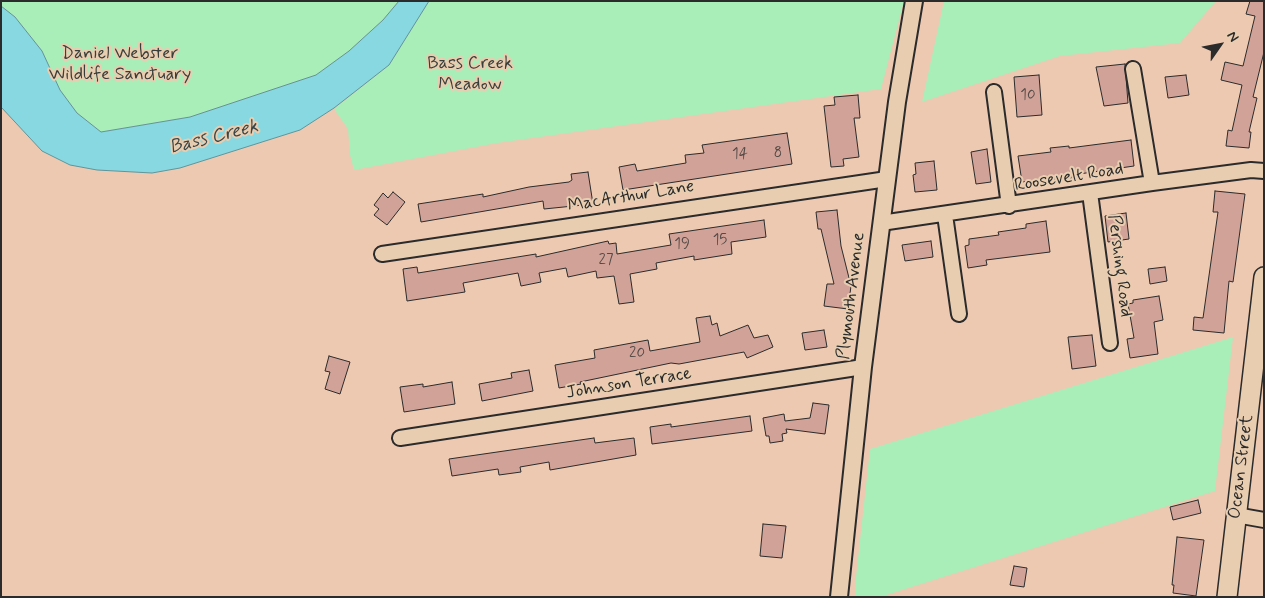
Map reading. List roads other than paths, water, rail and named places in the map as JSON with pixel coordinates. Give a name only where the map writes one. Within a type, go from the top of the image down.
[{"type":"main road","name":"Ocean Street","points":[[1227,597],[1236,514],[1260,350],[1264,277]]},
{"type":"street","name":"Plymouth Avenue","points":[[839,597],[863,367],[881,223],[914,1]]},
{"type":"street","points":[[1133,70],[1152,183]]},
{"type":"street","points":[[994,92],[1009,206]]},
{"type":"street","name":"Roosevelt Road","points":[[881,223],[1009,206],[1152,183],[1251,170],[1264,171]]},
{"type":"street","name":"MacArthur Lane","points":[[382,254],[887,179]]},
{"type":"street","name":"Pershing Road","points":[[1090,193],[1110,343]]},
{"type":"street","points":[[946,215],[959,314]]},
{"type":"street","name":"Johnson Terrace","points":[[400,438],[863,367]]},
{"type":"street","points":[[1236,514],[1264,520]]},
{"type":"water","name":"Bass Creek","points":[[399,1],[429,1],[389,65],[334,108],[300,130],[180,168],[152,173],[97,170],[70,165],[42,151],[1,107],[1,6],[15,17],[42,51],[60,90],[77,113],[101,132],[190,117],[316,75],[349,51],[383,20]]},
{"type":"park label","name":"Daniel Webster Wildlife Sanctuary","points":[[120,64]]},
{"type":"park label","name":"Bass Creek Meadow","points":[[470,74]]}]
